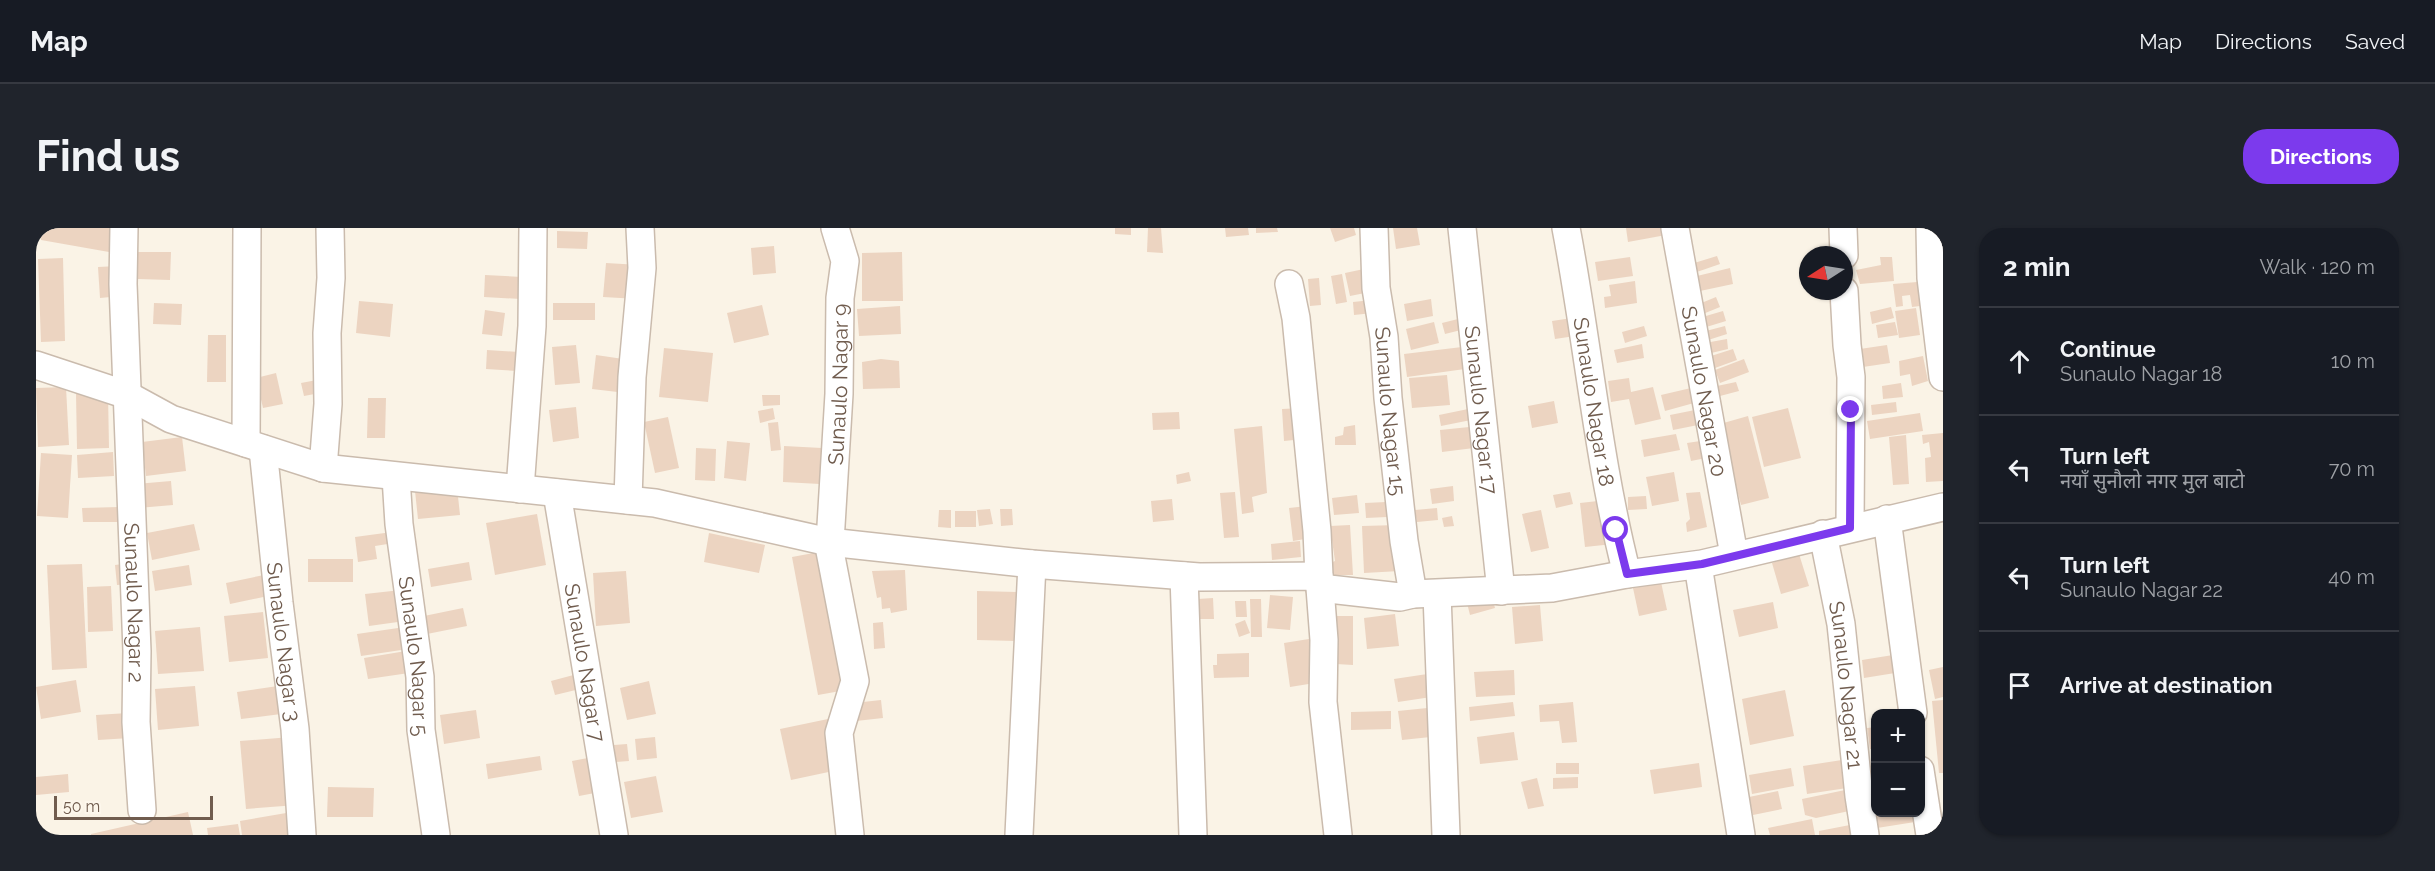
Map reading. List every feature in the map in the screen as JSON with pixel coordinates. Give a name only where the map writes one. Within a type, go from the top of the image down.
[{"type":"street","name":"Sunaulo Nagar 2","points":[[124,228],[123,284],[137,651],[136,722],[142,810]]},
{"type":"street","name":"Sunaulo Nagar 3","points":[[247,228],[254,446],[279,603],[295,729],[302,835]]},
{"type":"street","points":[[323,468],[328,404],[327,333],[331,278],[330,228]]},
{"type":"street","points":[[520,489],[532,326],[533,228]]},
{"type":"street","points":[[628,500],[632,377],[642,268],[640,228]]},
{"type":"street","name":"Sunaulo Nagar 9","points":[[835,228],[845,261],[840,298],[839,394],[829,542],[855,681],[839,733],[850,835]]},
{"type":"street","name":"Sunaulo Nagar 15","points":[[1374,228],[1376,288],[1384,337],[1388,398],[1425,594],[1446,835]]},
{"type":"street","name":"Sunaulo Nagar 17","points":[[1462,228],[1501,591]]},
{"type":"street","name":"Sunaulo Nagar 18","points":[[1566,228],[1616,530],[1627,574]]},
{"type":"street","name":"Sunaulo Nagar 20","points":[[1676,228],[1734,555]]},
{"type":"street","points":[[1843,228],[1844,246]]},
{"type":"street","points":[[1930,228],[1931,278],[1943,377]]},
{"type":"street","points":[[1289,284],[1296,318],[1317,531],[1324,640],[1323,702],[1338,835]]},
{"type":"street","points":[[1844,300],[1846,345],[1851,377],[1850,528]]},
{"type":"street","points":[[36,365],[127,395],[171,419],[323,468],[654,503],[829,542],[1032,564],[1184,576],[1319,582],[1400,597],[1552,588],[1698,564],[1943,507]]},
{"type":"street","name":"Sunaulo Nagar 5","points":[[396,477],[399,524],[420,677],[421,730],[436,835]]},
{"type":"street","name":"Sunaulo Nagar 7","points":[[557,493],[614,835]]},
{"type":"street","points":[[1887,519],[1912,709]]},
{"type":"street","name":"Sunaulo Nagar 21","points":[[1823,534],[1841,624],[1865,835]]},
{"type":"street","points":[[1019,835],[1032,564]]},
{"type":"street","points":[[1698,564],[1741,835]]},
{"type":"street","points":[[1184,576],[1193,835]]},
{"type":"street","points":[[1925,802],[1930,835]]},
{"type":"building","points":[[40,228],[109,228],[109,252],[41,240]]},
{"type":"building","points":[[1115,228],[1131,228],[1131,235],[1115,234]]},
{"type":"building","points":[[1148,228],[1161,228],[1163,253],[1147,252]]},
{"type":"building","points":[[1225,228],[1248,228],[1249,235],[1226,237]]},
{"type":"building","points":[[1256,228],[1277,228],[1278,232],[1256,233]]},
{"type":"building","points":[[1330,228],[1354,228],[1356,235],[1335,242]]},
{"type":"building","points":[[1393,228],[1417,228],[1420,245],[1396,249]]},
{"type":"building","points":[[1626,228],[1665,228],[1666,235],[1628,242]]},
{"type":"building","points":[[557,231],[588,232],[587,249],[557,248]]},
{"type":"building","points":[[774,246],[776,273],[753,275],[751,248]]},
{"type":"building","points":[[138,252],[171,252],[170,280],[138,279]]},
{"type":"building","points":[[902,252],[903,301],[862,301],[862,253]]},
{"type":"building","points":[[1717,256],[1720,264],[1694,273],[1691,264]]},
{"type":"building","points":[[1630,257],[1633,276],[1598,281],[1595,262]]},
{"type":"building","points":[[1880,257],[1892,257],[1894,281],[1860,284],[1856,270],[1881,265]]},
{"type":"building","points":[[63,258],[65,341],[41,342],[38,259]]},
{"type":"building","points":[[606,263],[640,265],[638,299],[603,297]]},
{"type":"building","points":[[118,266],[121,296],[100,298],[98,267]]},
{"type":"building","points":[[1730,268],[1733,284],[1700,291],[1697,276]]},
{"type":"building","points":[[1364,269],[1370,292],[1350,296],[1345,273]]},
{"type":"building","points":[[1342,274],[1347,302],[1336,304],[1331,276]]},
{"type":"building","points":[[485,275],[522,277],[521,299],[484,297]]},
{"type":"building","points":[[1319,278],[1321,305],[1310,306],[1308,279]]},
{"type":"building","points":[[1635,281],[1637,303],[1605,308],[1604,297],[1611,296],[1609,285]]},
{"type":"building","points":[[1917,282],[1920,306],[1912,307],[1910,295],[1902,296],[1903,306],[1896,307],[1893,284]]},
{"type":"building","points":[[1716,297],[1720,307],[1698,316],[1694,306]]},
{"type":"building","points":[[1431,299],[1433,316],[1407,321],[1404,304]]},
{"type":"building","points":[[1372,300],[1373,313],[1354,315],[1353,302]]},
{"type":"building","points":[[359,301],[393,304],[390,337],[356,333]]},
{"type":"building","points":[[154,303],[182,304],[181,325],[153,324]]},
{"type":"building","points":[[553,303],[595,303],[595,320],[553,320]]},
{"type":"building","points":[[762,305],[769,335],[734,343],[727,313]]},
{"type":"building","points":[[900,306],[901,334],[859,336],[857,309]]},
{"type":"building","points":[[1891,307],[1894,318],[1872,324],[1870,312]]},
{"type":"building","points":[[1916,308],[1920,335],[1899,338],[1895,311]]},
{"type":"building","points":[[485,310],[505,313],[502,336],[482,334]]},
{"type":"building","points":[[1723,311],[1726,321],[1703,328],[1699,318]]},
{"type":"building","points":[[1466,317],[1469,328],[1445,334],[1442,323]]},
{"type":"building","points":[[1572,318],[1575,336],[1555,339],[1552,321]]},
{"type":"building","points":[[1434,322],[1439,343],[1411,350],[1406,329]]},
{"type":"building","points":[[1895,322],[1898,335],[1878,338],[1876,325]]},
{"type":"building","points":[[1644,326],[1647,336],[1625,343],[1622,332]]},
{"type":"building","points":[[1725,326],[1727,334],[1705,341],[1702,332]]},
{"type":"building","points":[[208,335],[226,335],[226,382],[207,382]]},
{"type":"building","points":[[1727,339],[1728,349],[1707,354],[1705,343]]},
{"type":"building","points":[[1642,344],[1644,358],[1617,363],[1614,350]]},
{"type":"building","points":[[576,345],[580,383],[555,385],[552,347]]},
{"type":"building","points":[[1887,345],[1890,363],[1856,368],[1853,350]]},
{"type":"building","points":[[1462,347],[1465,369],[1407,377],[1404,354]]},
{"type":"building","points":[[664,348],[713,353],[708,402],[659,397]]},
{"type":"building","points":[[1733,349],[1737,360],[1715,368],[1711,356]]},
{"type":"building","points":[[487,350],[519,352],[518,371],[486,369]]},
{"type":"building","points":[[596,355],[630,360],[626,393],[592,389]]},
{"type":"building","points":[[1923,356],[1928,381],[1912,386],[1910,374],[1900,376],[1899,361]]},
{"type":"building","points":[[881,359],[899,361],[900,388],[863,389],[862,362]]},
{"type":"building","points":[[1744,359],[1749,372],[1720,383],[1715,370]]},
{"type":"building","points":[[276,373],[283,404],[263,408],[256,378]]},
{"type":"building","points":[[1447,375],[1450,405],[1412,408],[1409,378]]},
{"type":"building","points":[[1629,378],[1631,392],[1653,387],[1661,419],[1635,425],[1629,399],[1611,402],[1608,381]]},
{"type":"building","points":[[322,379],[325,392],[304,396],[301,383]]},
{"type":"building","points":[[1736,382],[1739,391],[1720,396],[1717,386]]},
{"type":"building","points":[[1901,383],[1903,397],[1883,399],[1882,386]]},
{"type":"building","points":[[66,387],[69,445],[38,447],[36,388]]},
{"type":"building","points":[[1691,388],[1694,403],[1665,411],[1661,395]]},
{"type":"building","points":[[76,393],[108,393],[109,448],[77,449]]},
{"type":"building","points":[[762,395],[780,395],[780,405],[763,406]]},
{"type":"building","points":[[368,398],[386,398],[385,438],[367,438]]},
{"type":"building","points":[[1554,401],[1558,423],[1532,428],[1528,406]]},
{"type":"building","points":[[1896,402],[1897,412],[1872,415],[1871,405]]},
{"type":"building","points":[[576,407],[579,438],[553,442],[549,410]]},
{"type":"building","points":[[773,408],[775,419],[760,423],[758,411]]},
{"type":"building","points":[[1301,408],[1304,439],[1284,441],[1282,409]]},
{"type":"building","points":[[1473,408],[1476,419],[1441,426],[1439,415]]},
{"type":"building","points":[[1788,408],[1801,458],[1764,467],[1752,417]]},
{"type":"building","points":[[1700,409],[1703,424],[1673,430],[1670,415]]},
{"type":"building","points":[[1179,412],[1180,429],[1153,430],[1152,413]]},
{"type":"building","points":[[1920,413],[1923,431],[1870,439],[1867,421]]},
{"type":"building","points":[[1748,416],[1769,498],[1741,505],[1720,424]]},
{"type":"building","points":[[668,417],[679,468],[655,473],[644,422]]},
{"type":"building","points":[[778,422],[781,450],[771,451],[768,423]]},
{"type":"building","points":[[1355,425],[1356,445],[1335,445],[1335,437],[1343,435],[1344,427]]},
{"type":"building","points":[[1262,426],[1267,493],[1252,497],[1254,512],[1242,514],[1234,429]]},
{"type":"building","points":[[1479,426],[1482,447],[1442,452],[1440,430]]},
{"type":"building","points":[[1943,433],[1943,481],[1926,482],[1925,458],[1931,457],[1929,442],[1923,444],[1922,435]]},
{"type":"building","points":[[1676,434],[1680,450],[1644,457],[1641,440]]},
{"type":"building","points":[[1906,435],[1909,484],[1893,485],[1889,437]]},
{"type":"building","points":[[182,437],[186,471],[146,476],[142,442]]},
{"type":"building","points":[[1707,440],[1711,457],[1691,461],[1687,443]]},
{"type":"building","points":[[727,441],[750,443],[746,481],[724,478]]},
{"type":"building","points":[[784,446],[822,448],[820,484],[783,482]]},
{"type":"building","points":[[696,448],[716,449],[715,481],[695,480]]},
{"type":"building","points":[[113,452],[114,476],[78,478],[77,455]]},
{"type":"building","points":[[41,453],[72,455],[68,518],[37,516]]},
{"type":"building","points":[[1189,472],[1191,481],[1177,484],[1176,475]]},
{"type":"building","points":[[1674,472],[1679,501],[1652,506],[1646,477]]},
{"type":"building","points":[[171,481],[173,505],[138,508],[136,484]]},
{"type":"building","points":[[1453,486],[1454,501],[1432,504],[1430,489]]},
{"type":"building","points":[[457,487],[460,515],[418,519],[415,491]]},
{"type":"building","points":[[1235,492],[1239,537],[1224,538],[1220,493]]},
{"type":"building","points":[[1570,492],[1573,504],[1556,508],[1553,495]]},
{"type":"building","points":[[1700,492],[1707,527],[1687,532],[1686,523],[1690,519],[1686,493]]},
{"type":"building","points":[[1357,495],[1359,513],[1334,515],[1332,498]]},
{"type":"building","points":[[1646,496],[1647,509],[1628,510],[1628,497]]},
{"type":"building","points":[[1172,499],[1174,520],[1153,522],[1151,501]]},
{"type":"building","points":[[1607,500],[1613,544],[1585,547],[1580,503]]},
{"type":"building","points":[[1386,502],[1387,517],[1366,518],[1365,503]]},
{"type":"building","points":[[1307,506],[1311,538],[1293,541],[1289,508]]},
{"type":"building","points":[[119,507],[120,522],[83,522],[82,508]]},
{"type":"building","points":[[1437,508],[1438,520],[1417,522],[1415,510]]},
{"type":"building","points":[[990,509],[993,524],[979,526],[977,510]]},
{"type":"building","points":[[1000,509],[1012,509],[1013,525],[1001,526]]},
{"type":"building","points":[[939,510],[951,510],[951,528],[938,527]]},
{"type":"building","points":[[1541,510],[1549,548],[1531,552],[1522,514]]},
{"type":"building","points":[[955,511],[976,511],[976,527],[955,527]]},
{"type":"building","points":[[537,514],[546,565],[495,575],[486,523]]},
{"type":"building","points":[[1452,516],[1454,526],[1444,527],[1442,518]]},
{"type":"building","points":[[194,524],[200,550],[152,560],[147,533]]},
{"type":"building","points":[[1350,525],[1353,575],[1330,575],[1328,564],[1335,561],[1330,526]]},
{"type":"building","points":[[1398,525],[1400,571],[1364,573],[1362,526]]},
{"type":"building","points":[[392,532],[394,543],[375,546],[377,559],[358,562],[355,537]]},
{"type":"building","points":[[709,533],[765,545],[759,573],[704,562]]},
{"type":"building","points":[[1300,541],[1301,557],[1272,560],[1271,544]]},
{"type":"building","points":[[819,552],[846,690],[818,695],[792,557]]},
{"type":"building","points":[[1799,554],[1809,586],[1781,594],[1772,563]]},
{"type":"building","points":[[308,559],[353,559],[353,582],[308,582]]},
{"type":"building","points":[[469,562],[472,580],[431,587],[428,569]]},
{"type":"building","points":[[130,563],[132,584],[117,585],[115,565]]},
{"type":"building","points":[[82,564],[87,668],[52,670],[47,565]]},
{"type":"building","points":[[189,565],[192,585],[155,591],[152,571]]},
{"type":"building","points":[[905,570],[907,610],[891,613],[890,608],[882,609],[881,597],[877,598],[872,571]]},
{"type":"building","points":[[626,571],[630,623],[596,626],[593,573]]},
{"type":"building","points":[[264,575],[268,596],[230,604],[226,583]]},
{"type":"building","points":[[1661,582],[1667,610],[1639,616],[1633,588]]},
{"type":"building","points":[[111,586],[113,631],[88,632],[87,587]]},
{"type":"building","points":[[401,590],[405,621],[369,626],[365,594]]},
{"type":"building","points":[[977,591],[1017,592],[1016,641],[977,640]]},
{"type":"building","points":[[1491,593],[1495,608],[1470,615],[1466,599]]},
{"type":"building","points":[[1270,595],[1293,597],[1290,630],[1267,628]]},
{"type":"building","points":[[1213,598],[1214,619],[1199,619],[1198,599]]},
{"type":"building","points":[[1250,599],[1261,599],[1262,637],[1251,637]]},
{"type":"building","points":[[1235,601],[1246,601],[1247,617],[1236,617]]},
{"type":"building","points":[[1773,602],[1778,628],[1739,637],[1733,610]]},
{"type":"building","points":[[1540,605],[1543,641],[1515,644],[1512,607]]},
{"type":"building","points":[[463,608],[467,626],[427,634],[424,616]]},
{"type":"building","points":[[263,612],[268,658],[229,662],[224,616]]},
{"type":"building","points":[[1395,614],[1399,646],[1367,649],[1364,618]]},
{"type":"building","points":[[1336,616],[1353,616],[1353,665],[1336,664]]},
{"type":"building","points":[[1245,620],[1250,633],[1239,637],[1235,624]]},
{"type":"building","points":[[883,622],[885,648],[874,649],[873,623]]},
{"type":"building","points":[[200,627],[204,671],[158,674],[155,631]]},
{"type":"building","points":[[405,627],[408,649],[361,656],[357,634]]},
{"type":"building","points":[[1315,638],[1321,682],[1290,687],[1284,643]]},
{"type":"building","points":[[406,651],[409,673],[368,679],[364,658]]},
{"type":"building","points":[[1249,653],[1249,677],[1214,678],[1213,665],[1217,665],[1217,654]]},
{"type":"building","points":[[1893,655],[1895,673],[1864,678],[1862,660]]},
{"type":"building","points":[[1943,667],[1943,697],[1935,699],[1929,670]]},
{"type":"building","points":[[1514,670],[1515,695],[1476,697],[1474,672]]},
{"type":"building","points":[[581,673],[584,688],[555,695],[551,681]]},
{"type":"building","points":[[1434,673],[1438,696],[1398,702],[1394,679]]},
{"type":"building","points":[[76,680],[81,712],[41,719],[36,687]]},
{"type":"building","points":[[649,681],[656,714],[627,720],[620,688]]},
{"type":"building","points":[[195,686],[199,726],[158,730],[155,689]]},
{"type":"building","points":[[278,686],[281,714],[241,719],[237,692]]},
{"type":"building","points":[[1785,690],[1794,736],[1750,745],[1742,699]]},
{"type":"building","points":[[881,700],[883,718],[856,721],[854,703]]},
{"type":"building","points":[[1943,700],[1943,773],[1939,773],[1932,701]]},
{"type":"building","points":[[1513,702],[1515,716],[1470,721],[1469,707]]},
{"type":"building","points":[[1573,702],[1577,742],[1562,743],[1559,721],[1540,722],[1539,705]]},
{"type":"building","points":[[1437,707],[1440,736],[1402,740],[1398,711]]},
{"type":"building","points":[[476,710],[480,738],[444,744],[440,715]]},
{"type":"building","points":[[1391,711],[1391,729],[1351,730],[1351,712]]},
{"type":"building","points":[[128,713],[130,738],[98,740],[96,715]]},
{"type":"building","points":[[828,719],[838,770],[791,780],[780,729]]},
{"type":"building","points":[[1867,728],[1871,728],[1871,749],[1870,749]]},
{"type":"building","points":[[1514,732],[1518,760],[1480,764],[1477,737]]},
{"type":"building","points":[[291,737],[297,805],[246,809],[240,741]]},
{"type":"building","points":[[655,737],[657,758],[637,760],[635,739]]},
{"type":"building","points":[[627,744],[629,761],[616,762],[614,745]]},
{"type":"building","points":[[540,756],[542,770],[488,779],[486,764]]},
{"type":"building","points":[[593,757],[600,792],[579,796],[572,761]]},
{"type":"building","points":[[1842,760],[1847,788],[1807,794],[1803,766]]},
{"type":"building","points":[[1556,763],[1579,763],[1579,774],[1556,774]]},
{"type":"building","points":[[1699,763],[1702,787],[1654,794],[1650,770]]},
{"type":"building","points":[[1791,768],[1794,786],[1752,794],[1749,775]]},
{"type":"building","points":[[68,774],[69,792],[36,795],[36,777]]},
{"type":"building","points":[[656,776],[663,812],[631,818],[624,782]]},
{"type":"building","points":[[1578,777],[1578,788],[1553,789],[1553,778]]},
{"type":"building","points":[[1537,778],[1544,806],[1528,809],[1521,782]]},
{"type":"building","points":[[328,787],[374,788],[373,817],[327,817]]},
{"type":"building","points":[[1850,789],[1854,810],[1816,818],[1805,815],[1802,799]]},
{"type":"building","points":[[1778,791],[1782,809],[1753,815],[1749,797]]},
{"type":"building","points":[[188,812],[193,835],[91,835],[91,834]]},
{"type":"building","points":[[292,812],[296,835],[242,835],[240,821]]},
{"type":"building","points":[[1875,817],[1914,817],[1915,822],[1877,828]]},
{"type":"building","points":[[1812,819],[1815,835],[1770,835],[1768,828]]},
{"type":"building","points":[[238,824],[240,835],[208,835],[207,828]]},
{"type":"building","points":[[1855,824],[1858,835],[1819,835],[1819,831]]},
{"type":"route","points":[[1616,530],[1627,574],[1702,564],[1850,528],[1851,410]]}]
